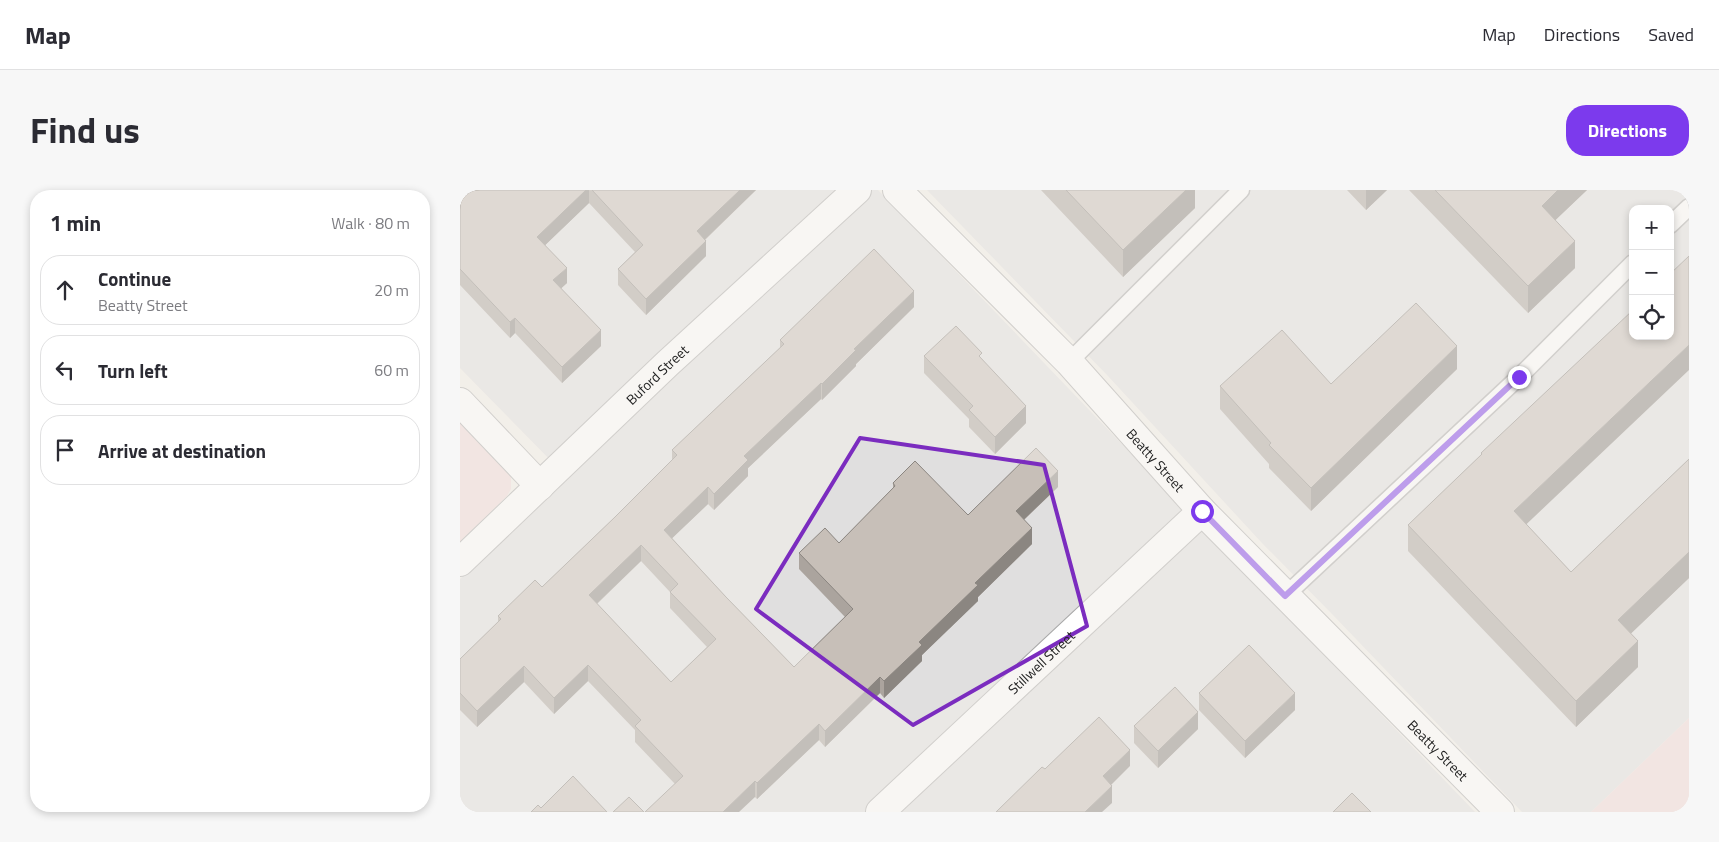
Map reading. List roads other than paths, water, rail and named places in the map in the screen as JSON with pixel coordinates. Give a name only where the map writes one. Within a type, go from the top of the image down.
[{"type":"street","name":"Buford Street","points":[[460,562],[667,364],[857,190]]},
{"type":"street","name":"Beatty Street","points":[[897,190],[1069,362],[1202,511],[1500,812]]},
{"type":"street","points":[[460,402],[540,486]]},
{"type":"street","name":"Stillwell Street","points":[[880,812],[1202,511]]},
{"type":"lane","points":[[1069,362],[1241,190]]},
{"type":"lane","points":[[1674,221],[1689,207]]},
{"type":"lane","points":[[1285,596],[1519,377],[1629,267]]}]
